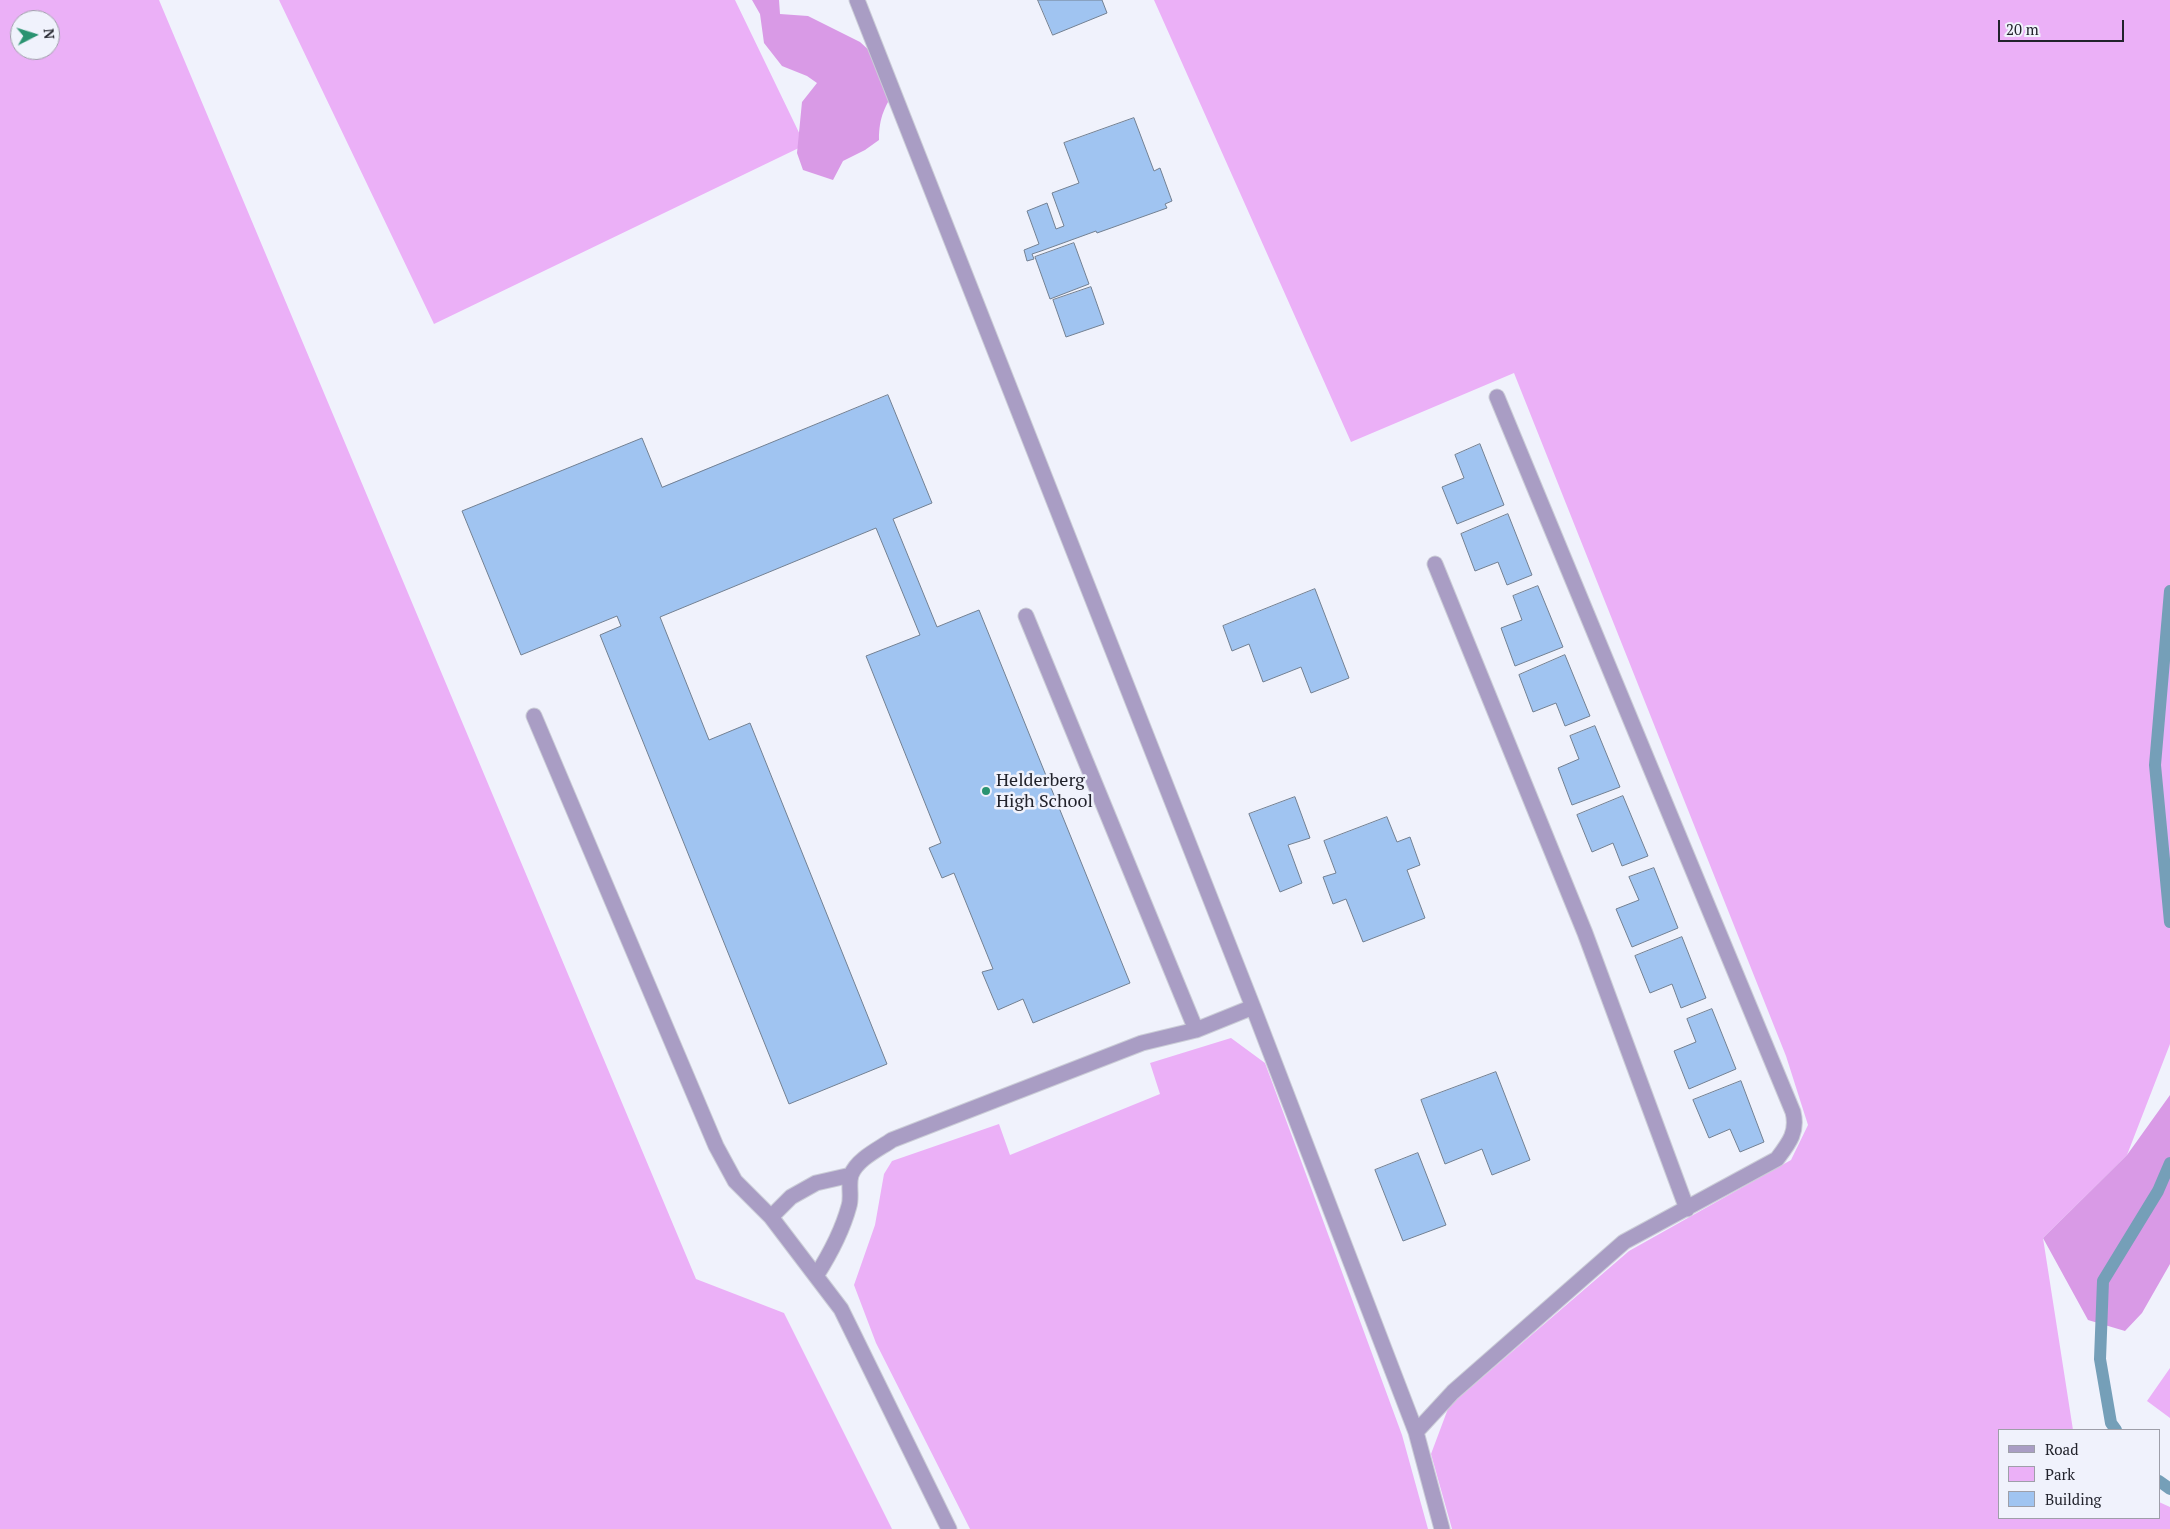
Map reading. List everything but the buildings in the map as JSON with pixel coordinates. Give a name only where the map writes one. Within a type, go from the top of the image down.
[{"type":"street","points":[[858,0],[1253,1007],[1416,1432],[1442,1529]]},
{"type":"street","points":[[1416,1432],[1452,1392],[1624,1242],[1777,1158],[1794,1134],[1795,1120],[1497,397]]},
{"type":"street","points":[[1435,564],[1585,933],[1687,1209]]},
{"type":"street","points":[[1026,616],[1196,1030]]},
{"type":"street","points":[[534,716],[716,1146],[735,1181],[771,1217],[841,1309],[949,1529]]},
{"type":"street","points":[[816,1276],[834,1246],[843,1225],[850,1204],[852,1175],[863,1159],[892,1140],[1142,1043],[1196,1030],[1253,1007]]},
{"type":"street","points":[[771,1217],[791,1197],[816,1183],[852,1175]]},
{"type":"green space","points":[[0,0],[159,0],[696,1279],[784,1313],[892,1529],[0,1529]]},
{"type":"green space","points":[[279,0],[735,0],[805,145],[434,324]]},
{"type":"green space","points":[[1154,0],[2170,0],[2170,1044],[2127,1155],[2043,1238],[2073,1429],[1998,1429],[1998,1519],[2160,1519],[2160,1502],[2170,1507],[2170,1529],[1452,1529],[1431,1454],[1449,1406],[1629,1251],[1791,1160],[1808,1125],[1786,1056],[1514,373],[1351,442]]},
{"type":"green space","points":[[1231,1038],[1265,1063],[1402,1435],[1428,1529],[970,1529],[876,1343],[854,1285],[875,1225],[884,1174],[892,1161],[999,1124],[1010,1155],[1160,1094],[1150,1063]]},
{"type":"green space","points":[[2170,1368],[2170,1418],[2147,1401]]},
{"type":"shaded area","points":[[752,0],[779,0],[780,14],[808,16],[860,42],[882,62],[897,86],[889,100],[880,124],[879,140],[865,150],[843,161],[833,180],[803,170],[797,153],[802,102],[817,83],[807,76],[782,66],[764,43],[760,14]]},
{"type":"shaded area","points":[[2170,1095],[2170,1264],[2142,1313],[2125,1331],[2088,1320],[2043,1238],[2127,1155]]},
{"type":"waterway","points":[[2170,591],[2155,765],[2170,922]]},
{"type":"waterway","points":[[2115,1429],[2111,1423],[2100,1359],[2103,1281],[2158,1191],[2170,1163]]},
{"type":"waterway","points":[[2160,1482],[2170,1489]]},
{"type":"place","name":"Helderberg High School","points":[[986,791]]}]
